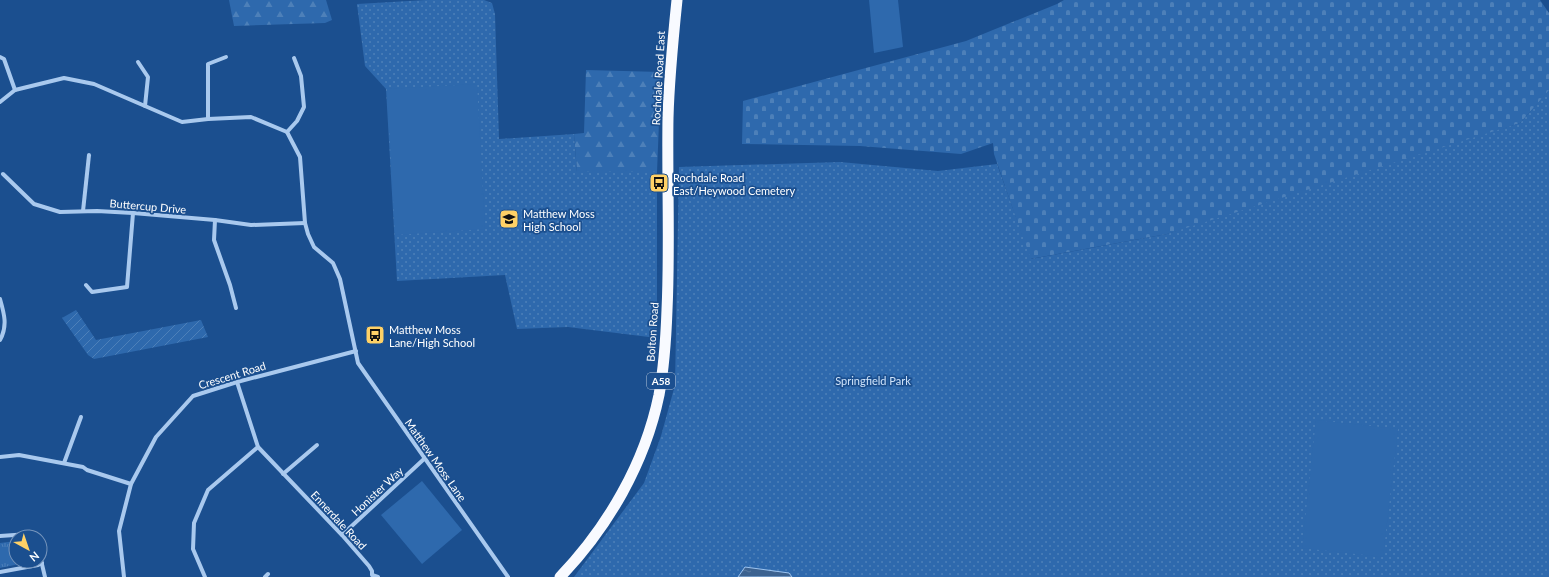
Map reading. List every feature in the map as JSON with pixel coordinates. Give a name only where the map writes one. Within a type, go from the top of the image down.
[{"type":"highway","name":"Rochdale Road East","points":[[668,158],[669,78],[678,0]]},
{"type":"highway","name":"Bolton Road","points":[[560,577],[589,543],[616,504],[632,475],[653,419],[659,395],[666,344],[668,158]]},
{"type":"street","points":[[0,57],[4,60],[15,90]]},
{"type":"street","points":[[208,119],[208,64],[226,57]]},
{"type":"street","points":[[0,102],[15,90],[64,78],[94,84],[182,122],[251,117],[287,132],[297,121],[304,106],[301,76],[294,58]]},
{"type":"street","points":[[138,62],[148,77],[145,106]]},
{"type":"street","name":"Matthew Moss Lane","points":[[287,132],[300,157],[305,223],[308,234],[314,247],[333,263],[340,279],[358,363],[508,577]]},
{"type":"street","points":[[83,211],[90,155]]},
{"type":"street","name":"Buttercup Drive","points":[[3,174],[34,204],[60,212],[83,211],[133,213],[215,220],[251,225],[305,223]]},
{"type":"street","points":[[86,285],[92,292],[127,287],[133,213]]},
{"type":"street","points":[[215,220],[214,240],[230,285],[236,308]]},
{"type":"street","points":[[0,299],[5,318],[0,340]]},
{"type":"street","name":"Crescent Road","points":[[124,577],[119,531],[131,484],[156,437],[193,396],[237,382],[356,351]]},
{"type":"street","name":"Ennerdale Road","points":[[237,382],[258,447],[342,535],[369,566],[372,571],[371,576],[378,577]]},
{"type":"street","points":[[64,463],[81,416]]},
{"type":"street","points":[[283,474],[317,445]]},
{"type":"street","points":[[205,577],[193,549],[194,523],[208,490],[258,447]]},
{"type":"street","points":[[0,457],[19,455],[84,467],[87,470],[131,484]]},
{"type":"street","name":"Honister Way","points":[[342,535],[424,459]]},
{"type":"street","points":[[0,572],[16,569]]},
{"type":"green space","points":[[229,0],[326,0],[332,20],[325,23],[234,26]]},
{"type":"green space","points":[[426,0],[484,0],[492,3],[495,14],[499,139],[574,134],[577,172],[657,172],[657,338],[568,327],[517,329],[505,275],[397,281],[386,89],[365,66],[357,4]]},
{"type":"green space","points":[[869,0],[898,0],[903,47],[874,53]]},
{"type":"green space","points":[[1064,0],[1540,0],[1549,13],[1549,91],[1520,123],[1295,200],[1167,234],[1030,259],[994,154],[993,143],[961,154],[860,146],[742,144],[743,101],[966,41]]},
{"type":"green space","points":[[586,70],[661,72],[657,172],[577,172],[574,134],[584,133]]},
{"type":"green space","points":[[477,84],[485,229],[395,235],[387,89]]},
{"type":"green space","name":"Springfield Park","points":[[1549,90],[1549,577],[574,577],[644,483],[661,436],[675,385],[679,167],[840,162],[938,171],[997,164],[1031,259],[1167,234],[1520,123]]},
{"type":"green space","points":[[76,310],[96,340],[201,320],[208,337],[94,359],[88,355],[62,318]]},
{"type":"green space","points":[[1316,420],[1398,429],[1383,557],[1302,548]]},
{"type":"green space","points":[[422,481],[462,530],[422,564],[381,515]]},
{"type":"green space","points":[[8,542],[8,566],[0,568],[0,543]]},
{"type":"water","points":[[745,567],[789,573],[792,577],[738,577]]},
{"type":"place","name":"Rochdale Road East/Heywood Cemetery","points":[[659,183]]},
{"type":"place","name":"Matthew Moss High School","points":[[509,219]]},
{"type":"place","name":"Matthew Moss Lane/High School","points":[[375,335]]}]
